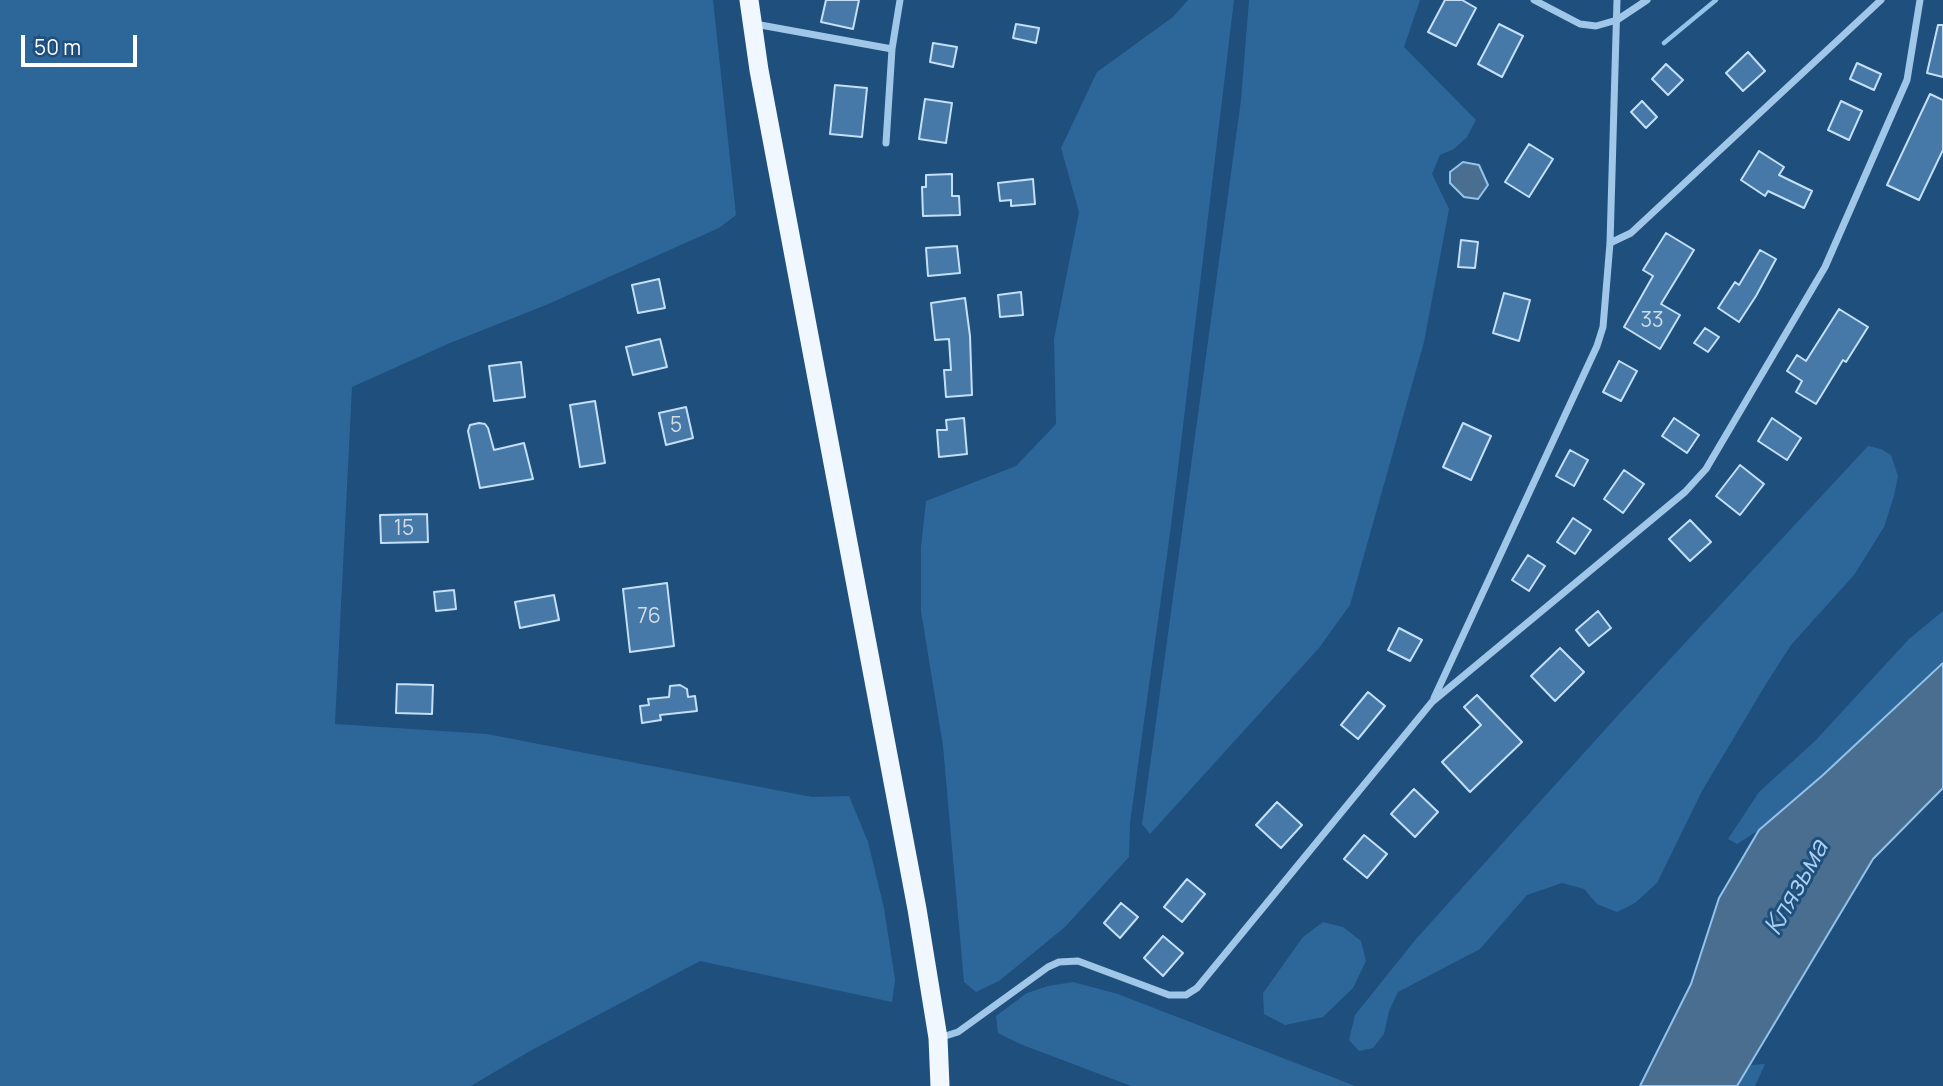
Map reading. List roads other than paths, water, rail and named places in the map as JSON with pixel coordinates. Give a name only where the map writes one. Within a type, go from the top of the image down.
[{"type":"highway","points":[[750,0],[761,84],[914,895],[938,1038],[940,1086]]},
{"type":"street","points":[[886,143],[892,49],[900,0]]},
{"type":"street","points":[[1534,0],[1580,24],[1596,26],[1616,20],[1647,0]]},
{"type":"street","points":[[1432,702],[1597,346],[1603,327],[1610,243],[1617,0]]},
{"type":"street","points":[[1610,243],[1631,233],[1881,0]]},
{"type":"street","points":[[938,1038],[958,1032],[1048,967],[1059,962],[1078,961],[1169,995],[1186,995],[1197,988],[1432,702],[1685,492],[1706,469],[1825,267],[1907,80],[1920,0]]},
{"type":"street","points":[[752,24],[892,49]]},
{"type":"water","points":[[1463,162],[1479,165],[1488,185],[1478,199],[1464,197],[1450,183],[1450,172]]},
{"type":"water","name":"Клязьма","points":[[1943,663],[1943,788],[1873,859],[1737,1086],[1640,1086],[1691,984],[1719,898],[1759,830],[1823,775]]},
{"type":"waterway","points":[[1664,43],[1716,0]]}]
